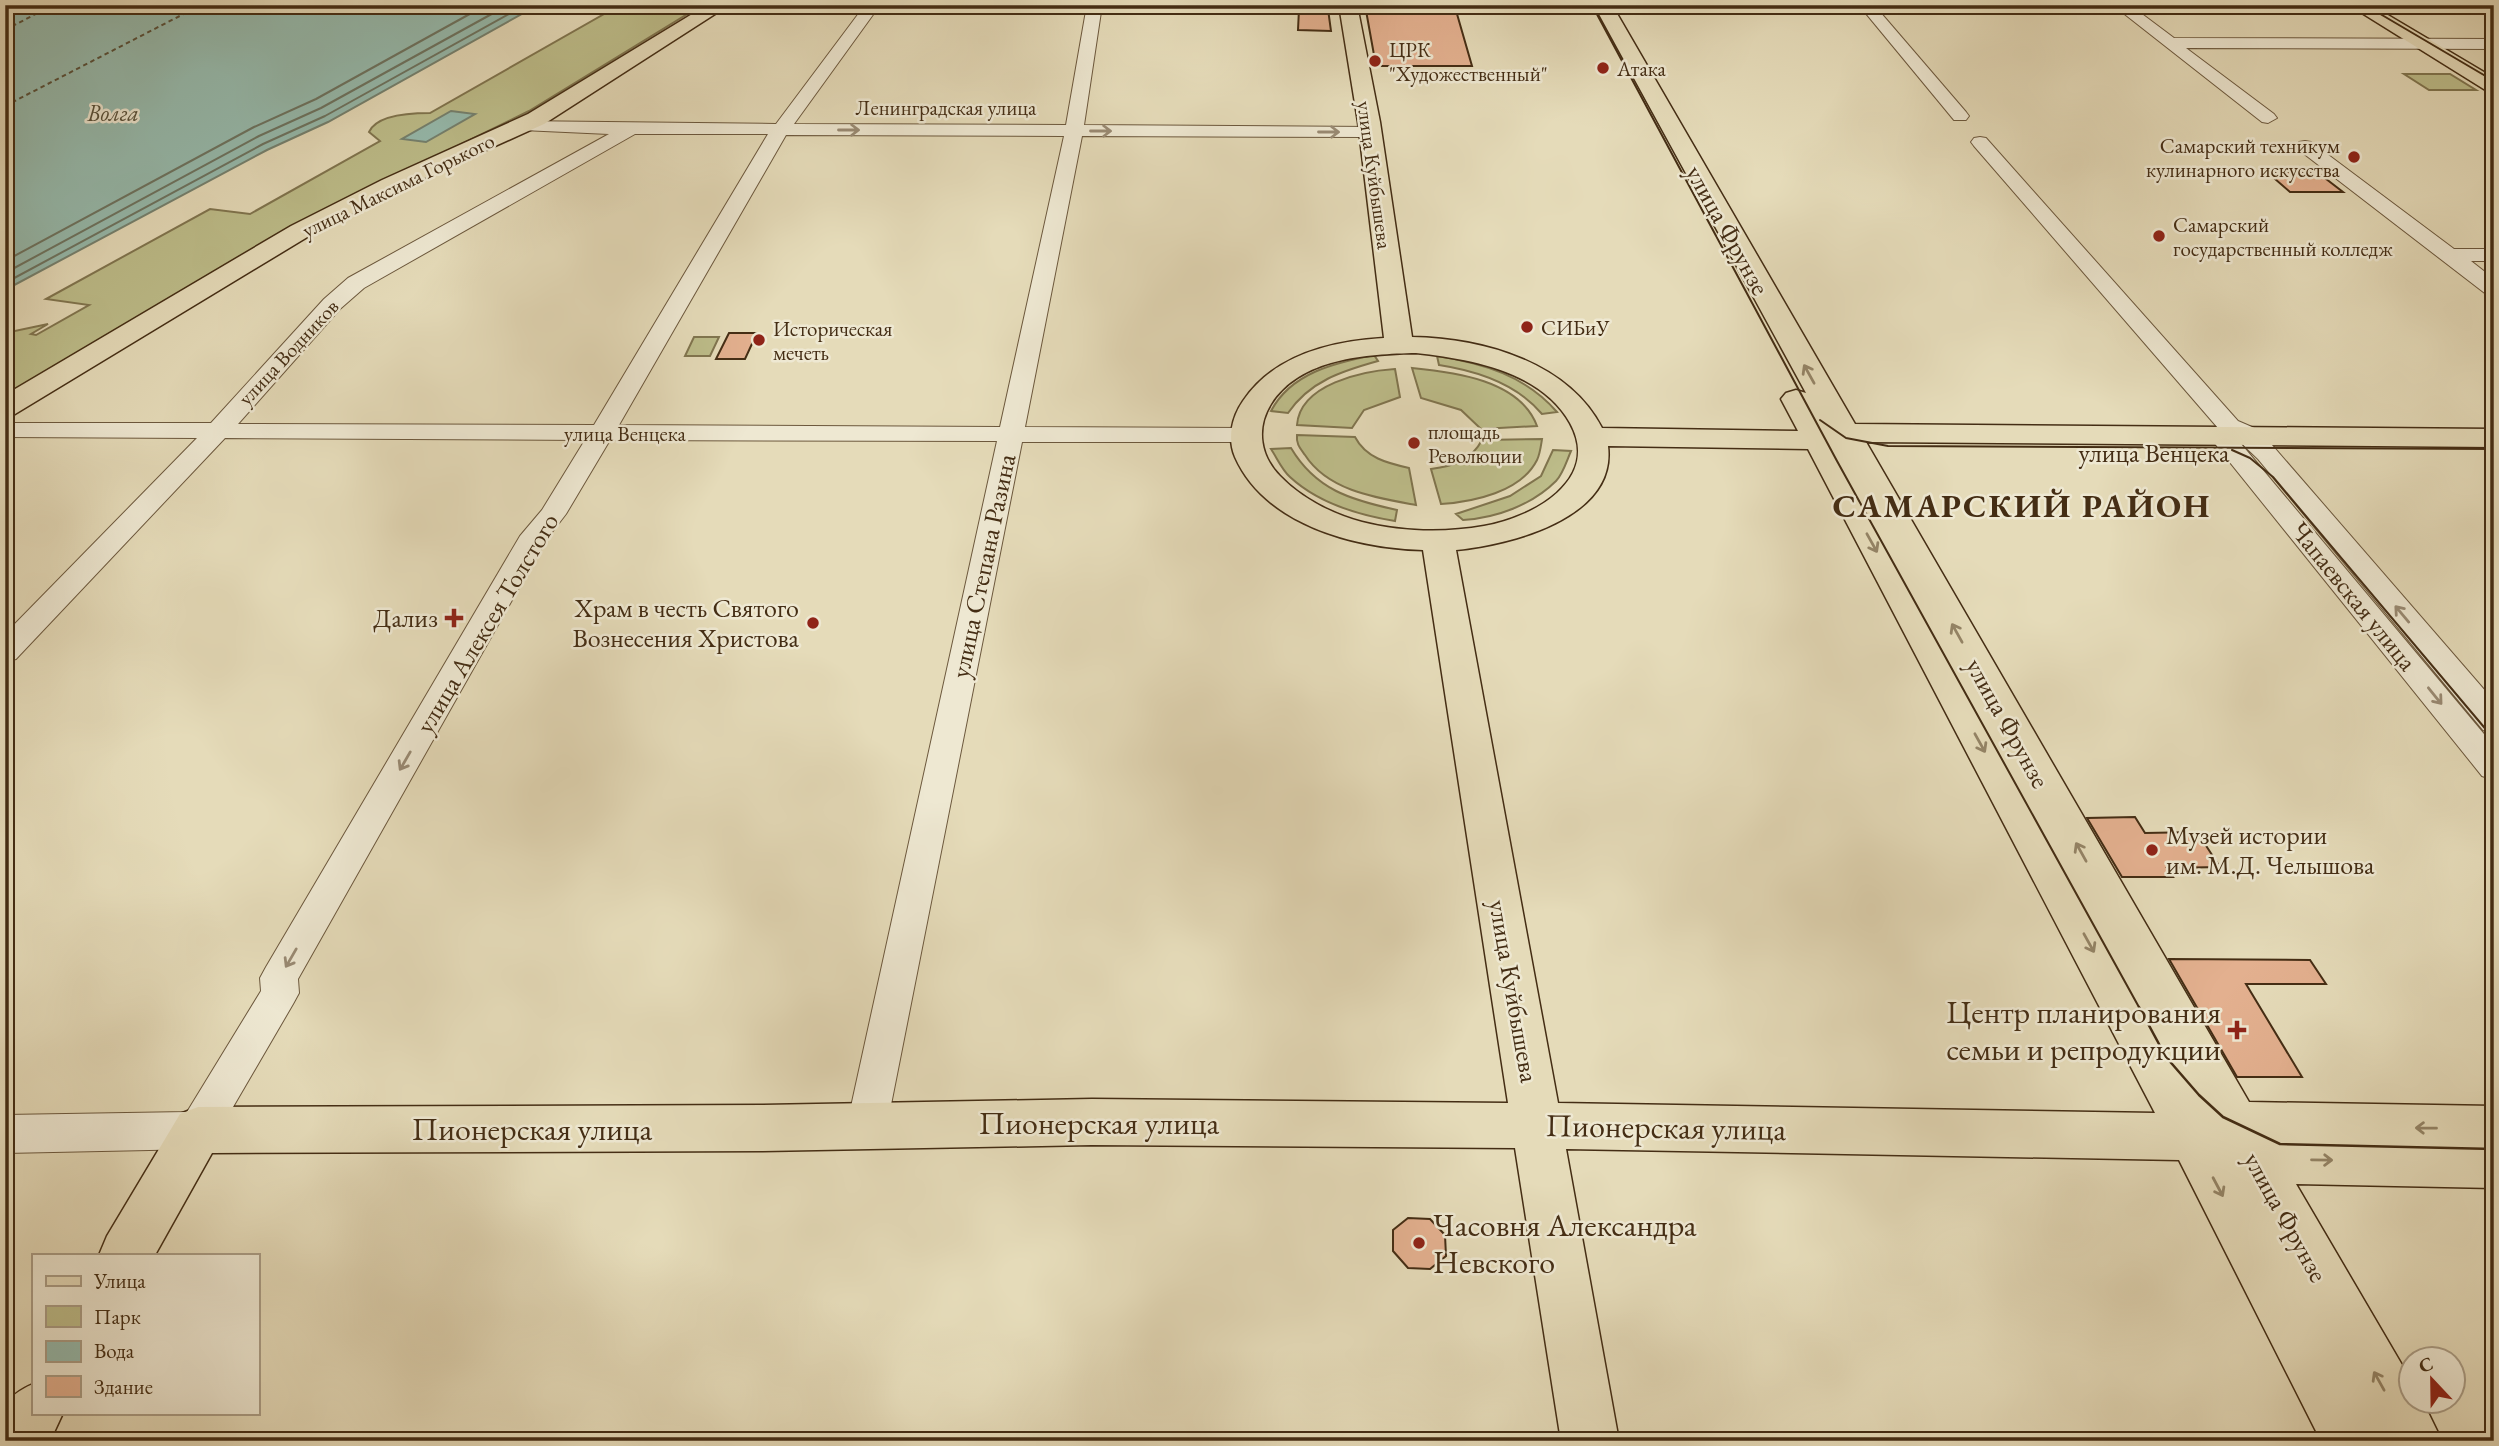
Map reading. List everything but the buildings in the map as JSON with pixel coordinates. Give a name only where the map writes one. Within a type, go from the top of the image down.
[{"type":"main road","name":"улица Максима Горького","points":[[5,408],[330,214],[522,125],[720,5]]},
{"type":"main road","name":"улица Куйбышева","points":[[1348,5],[1370,132],[1399,345]]},
{"type":"main road","name":"улица Фрунзе","points":[[1586,5],[1743,301]]},
{"type":"main road","name":"улица Фрунзе","points":[[1603,5],[1838,442],[2227,1140],[2413,1441]]},
{"type":"main road","points":[[2358,5],[2494,75]]},
{"type":"main road","points":[[2374,5],[2494,87]]},
{"type":"main road","points":[[1399,345],[1451,349],[1522,369],[1538,377],[1567,399],[1583,419],[1594,452],[1592,467],[1578,492],[1544,517],[1501,533],[1438,540],[1373,534],[1317,516],[1296,505],[1265,481],[1247,450],[1245,435],[1246,420],[1268,387],[1286,374],[1328,356],[1399,345]]},
{"type":"main road","name":"улица Фрунзе","points":[[1782,374],[1838,442]]},
{"type":"main road","name":"улица Венцека","points":[[1591,437],[1838,442],[2494,438]]},
{"type":"main road","name":"улица Венцека","points":[[2241,441],[2494,455]]},
{"type":"main road","name":"улица Куйбышева","points":[[1438,540],[1590,1441]]},
{"type":"main road","name":"Пионерская улица","points":[[198,1130],[763,1128],[1092,1122],[1537,1126],[2227,1140],[2494,1129]]},
{"type":"main road","name":"улица Алексея Толстого","points":[[128,1254],[198,1130]]},
{"type":"main road","name":"улица Фрунзе","points":[[2227,1140],[2352,1441]]},
{"type":"main road","name":"Пионерская улица","points":[[2227,1140],[2494,1164]]},
{"type":"main road","points":[[18,1441],[33,1414]]},
{"type":"street","name":"улица Алексея Толстого","points":[[198,1130],[280,993],[279,978],[534,536],[553,514],[731,218],[781,129],[873,5]]},
{"type":"street","name":"улица Степана Разина","points":[[867,1125],[1074,131],[1095,5]]},
{"type":"street","points":[[1866,5],[1960,116]]},
{"type":"street","points":[[2120,5],[2269,118]]},
{"type":"street","points":[[2170,43],[2494,44]]},
{"type":"street","name":"Ленинградская улица","points":[[522,125],[631,129],[1370,132]]},
{"type":"street","name":"улица Водников","points":[[5,652],[218,431],[332,304],[356,283],[631,129]]},
{"type":"street","name":"Чапаевская улица","points":[[1980,142],[2241,441],[2494,722]]},
{"type":"street","points":[[2305,146],[2494,289]]},
{"type":"street","points":[[2448,255],[2494,255]]},
{"type":"street","name":"улица Венцека","points":[[5,430],[1245,435]]},
{"type":"street","name":"Чапаевская улица","points":[[2241,441],[2494,768]]},
{"type":"street","name":"Пионерская улица","points":[[5,1134],[198,1130]]},
{"type":"green space","points":[[620,5],[702,5],[529,111],[343,202],[5,397],[5,333],[48,324],[31,334],[36,335],[89,305],[46,299],[210,209],[250,214],[380,141],[369,132],[379,121],[414,113],[430,113]]},
{"type":"green space","points":[[2404,74],[2450,74],[2476,90],[2429,90]]},
{"type":"green space","points":[[694,337],[719,337],[710,356],[685,356]]},
{"type":"green space","points":[[1374,355],[1378,361],[1340,373],[1317,385],[1288,413],[1271,411],[1290,387],[1302,379],[1329,366]]},
{"type":"green space","points":[[1437,356],[1487,367],[1518,380],[1557,412],[1542,414],[1509,387],[1482,375],[1439,365]]},
{"type":"green space","points":[[1412,368],[1466,376],[1501,388],[1528,410],[1537,426],[1481,429],[1461,410],[1421,398]]},
{"type":"green space","points":[[1395,369],[1400,397],[1364,410],[1352,428],[1297,425],[1301,411],[1309,399],[1335,382]]},
{"type":"green space","points":[[1297,435],[1355,437],[1371,455],[1409,468],[1416,505],[1370,496],[1340,485],[1315,467],[1298,443]]},
{"type":"green space","points":[[1542,439],[1537,460],[1520,480],[1481,498],[1441,504],[1431,469],[1467,458],[1482,440]]},
{"type":"green space","points":[[1291,448],[1323,483],[1350,497],[1397,510],[1395,521],[1339,506],[1301,486],[1284,471],[1271,449]]},
{"type":"green space","points":[[1553,450],[1571,451],[1558,478],[1536,497],[1513,509],[1488,516],[1463,520],[1456,514],[1510,496],[1541,476]]},
{"type":"water","name":"Волга","points":[[5,5],[538,5],[328,122],[267,150],[5,290]]},
{"type":"water","points":[[451,111],[475,114],[426,142],[402,139]]},
{"type":"ferry route","points":[[5,30],[53,5]]},
{"type":"ferry route","points":[[5,106],[201,5]]},
{"type":"tram line","points":[[1592,5],[1837,461],[2140,1009]]},
{"type":"tram line","points":[[2365,5],[2494,81]]},
{"type":"tram line","points":[[1820,420],[1846,438],[1888,446],[2494,449]]},
{"type":"tram line","points":[[2232,450],[2250,458],[2273,477],[2494,739]]},
{"type":"tram line","points":[[2139,1007],[2166,1057],[2199,1095],[2223,1117],[2280,1144],[2494,1149]]},
{"type":"place","name":"ЦРК \"Художественный\"","points":[[1375,61]]},
{"type":"place","name":"Атака","points":[[1603,68]]},
{"type":"place","name":"Самарский техникум кулинарного искусства","points":[[2354,157]]},
{"type":"place","name":"Самарский государственный колледж","points":[[2159,236]]},
{"type":"place","name":"СИБиУ","points":[[1527,327]]},
{"type":"place","name":"Историческая мечеть","points":[[759,340]]},
{"type":"place","name":"площадь Революции","points":[[1414,443]]},
{"type":"place","name":"Дализ","points":[[454,618]]},
{"type":"place","name":"Храм в честь Святого Вознесения Христова","points":[[813,623]]},
{"type":"place","name":"Музей истории им. М.Д. Челышова","points":[[2152,850]]},
{"type":"place","name":"Центр планирования семьи и репродукции","points":[[2237,1030]]},
{"type":"place","name":"Часовня Александра Невского","points":[[1419,1243]]},
{"type":"district","name":"САМАРСКИЙ РАЙОН","points":[[2022,505]]}]
